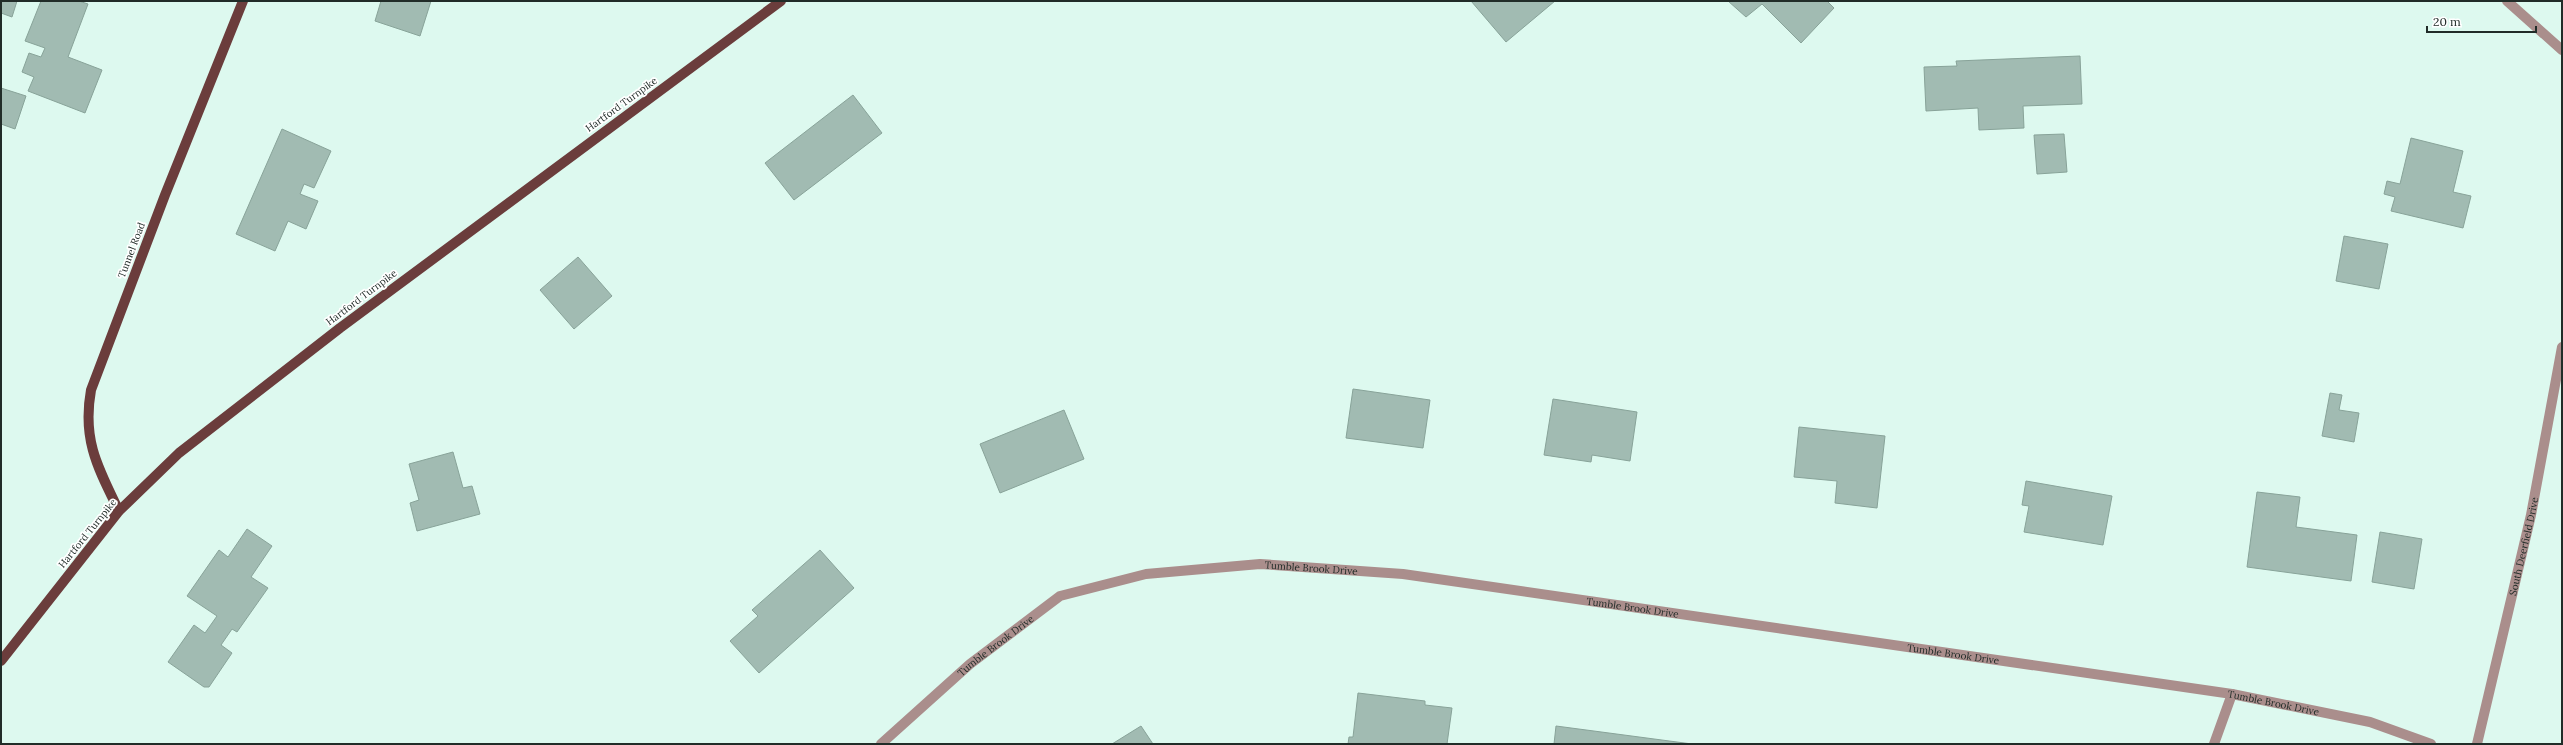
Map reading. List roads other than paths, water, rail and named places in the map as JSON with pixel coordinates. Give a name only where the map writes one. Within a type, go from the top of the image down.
[{"type":"main road","name":"Tunnel Road","points":[[119,511],[91,446],[87,419],[92,390],[162,202],[243,1]]},
{"type":"main road","name":"Hartford Turnpike","points":[[1,661],[119,511],[179,453],[340,328],[781,1]]},
{"type":"street","points":[[2508,1],[2562,50]]},
{"type":"street","name":"South Deerfield Drive","points":[[2477,744],[2531,515],[2562,346]]},
{"type":"street","name":"Tumble Brook Drive","points":[[881,744],[970,664],[1060,596],[1146,574],[1260,564],[1403,574],[2232,694],[2370,722],[2431,744]]},
{"type":"street","points":[[2214,744],[2232,694]]}]
